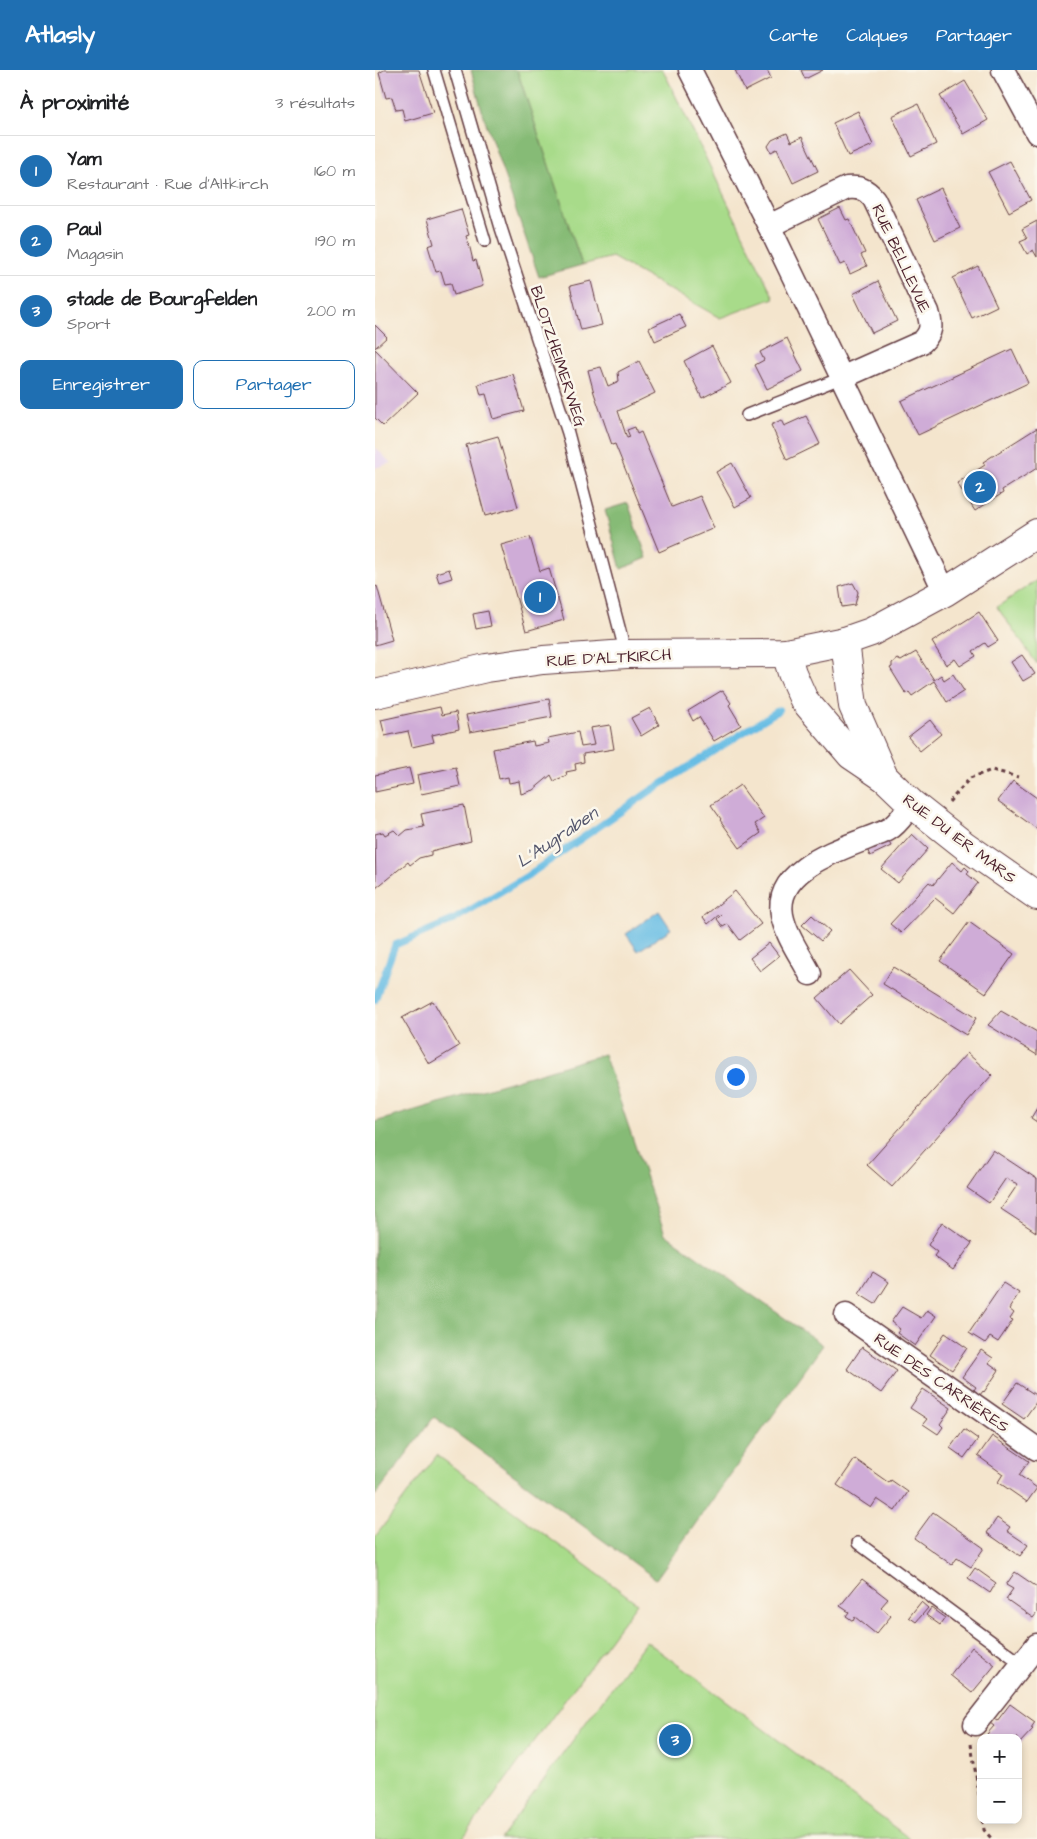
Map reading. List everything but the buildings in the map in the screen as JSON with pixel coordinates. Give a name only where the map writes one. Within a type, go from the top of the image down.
[{"type":"main road","name":"RUE D'ALTKIRCH","points":[[375,694],[486,668],[543,660],[626,654],[786,653],[845,641],[871,632],[945,592],[1037,533]]},
{"type":"main road","name":"RUE DU 1ER MARS","points":[[845,641],[853,706],[885,778]]},
{"type":"main road","name":"RUE DU 1ER MARS","points":[[786,653],[792,673],[804,700],[851,755],[885,778],[913,804],[964,845],[1037,896]]},
{"type":"street","points":[[690,70],[769,226],[945,592]]},
{"type":"street","points":[[1003,70],[1037,133]]},
{"type":"street","name":"RUE BELLEVUE","points":[[769,226],[847,188],[859,187],[868,191],[875,198],[928,312],[931,324],[930,334],[922,342],[841,378]]},
{"type":"street","points":[[810,974],[785,925],[782,913],[787,886],[795,876],[813,863],[889,829],[913,804]]},
{"type":"street","name":"RUE DES CARRIÈRES","points":[[846,1315],[1037,1449]]},
{"type":"street","points":[[975,1724],[1037,1645]]},
{"type":"lane","points":[[435,70],[485,241]]},
{"type":"lane","name":"BLOTZHEIMERWEG","points":[[455,70],[501,228],[568,433],[626,654]]},
{"type":"lane","points":[[747,415],[841,378]]},
{"type":"lane","points":[[858,1542],[1023,1664]]},
{"type":"path","points":[[949,801],[970,778],[992,770],[1018,777]]},
{"type":"path","points":[[975,1724],[971,1747],[977,1783]]},
{"type":"path","points":[[984,1824],[985,1830],[992,1839]]},
{"type":"shaded area","points":[[375,447],[391,463],[375,468]]},
{"type":"green space","points":[[471,70],[517,70],[582,265],[539,277],[483,114]]},
{"type":"green space","points":[[517,70],[663,70],[774,298],[720,318],[612,257],[582,265]]},
{"type":"green space","points":[[628,503],[647,558],[621,569],[605,510]]},
{"type":"green space","points":[[1037,580],[1037,664],[997,607]]},
{"type":"green space","points":[[604,1054],[665,1234],[823,1345],[656,1579],[434,1417],[375,1496],[375,1122]]},
{"type":"green space","points":[[437,1455],[637,1603],[462,1839],[375,1839],[375,1537]]},
{"type":"green space","points":[[646,1641],[910,1839],[500,1839]]},
{"type":"water","points":[[659,911],[671,929],[638,951],[626,934]]},
{"type":"waterway","name":"L'Augraben","points":[[375,1000],[395,945],[453,920],[527,876],[652,790],[779,710]]},
{"type":"place","name":"Paul","points":[[980,487]]},
{"type":"place","name":"Yam","points":[[540,597]]},
{"type":"place","name":"stade de Bourgfelden","points":[[675,1740]]}]
